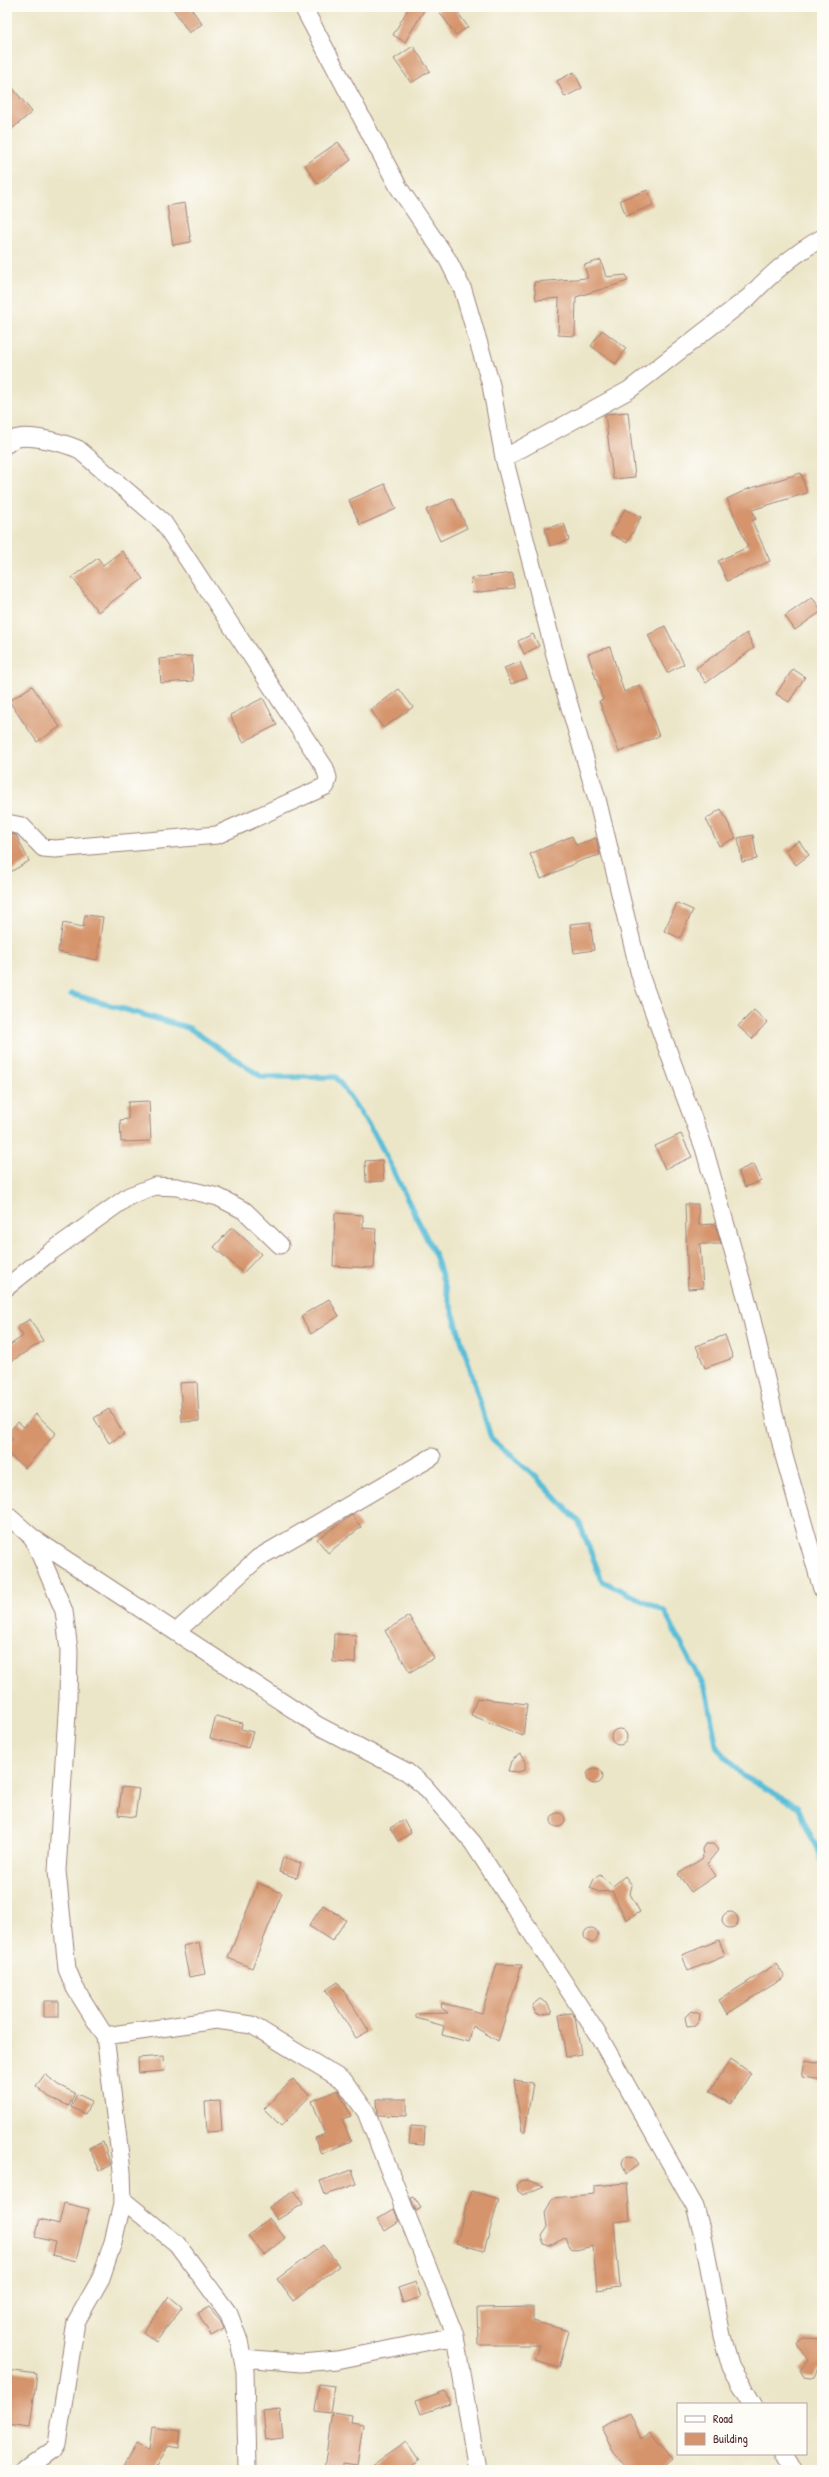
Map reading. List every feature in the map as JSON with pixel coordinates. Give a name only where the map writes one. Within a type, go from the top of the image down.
[{"type":"street","points":[[303,7],[398,188],[448,260],[463,290],[491,385],[504,458],[560,674],[597,799],[640,975],[704,1148],[749,1307],[784,1456],[822,1589]]},
{"type":"street","points":[[504,458],[629,390],[749,298],[764,281],[811,244],[822,238]]},
{"type":"street","points":[[7,444],[16,438],[24,437],[67,444],[78,449],[163,522],[325,768],[328,778],[326,786],[217,835],[55,849],[43,848],[22,826],[7,823]]},
{"type":"street","points":[[7,1287],[49,1253],[129,1196],[155,1186],[177,1187],[218,1197],[245,1211],[280,1245]]},
{"type":"street","points":[[176,1632],[258,1558],[432,1457]]},
{"type":"street","points":[[7,1515],[33,1538],[317,1725],[407,1772],[433,1795],[472,1843],[600,2038],[695,2207],[703,2236],[722,2336],[731,2368],[752,2403]]},
{"type":"street","points":[[26,2470],[53,2450],[57,2444],[76,2322],[101,2278],[123,2200],[122,2171],[105,2036],[75,1988],[67,1969],[56,1871],[67,1721],[69,1650],[64,1611],[33,1538]]},
{"type":"street","points":[[105,2036],[216,2020],[252,2025],[344,2081],[366,2112],[455,2336],[477,2470]]},
{"type":"street","points":[[123,2200],[166,2233],[214,2291],[229,2314],[244,2358],[247,2470]]},
{"type":"street","points":[[244,2358],[301,2363],[337,2360],[455,2336]]},
{"type":"street","points":[[785,2455],[793,2470]]},
{"type":"building","points":[[172,7],[190,7],[202,24],[189,33]]},
{"type":"building","points":[[409,7],[426,7],[405,42],[393,35]]},
{"type":"building","points":[[436,7],[454,7],[468,27],[456,35]]},
{"type":"building","points":[[413,46],[430,71],[411,83],[394,59]]},
{"type":"building","points":[[574,72],[582,88],[565,97],[557,81]]},
{"type":"building","points":[[7,81],[32,112],[7,133]]},
{"type":"building","points":[[338,142],[351,160],[318,184],[305,165]]},
{"type":"building","points":[[648,190],[653,205],[626,216],[620,200]]},
{"type":"building","points":[[185,203],[191,242],[173,245],[167,206]]},
{"type":"building","points":[[601,260],[606,277],[626,275],[628,281],[576,297],[575,336],[558,335],[559,298],[536,300],[534,282],[588,278],[584,265]]},
{"type":"building","points":[[602,330],[626,348],[616,364],[591,346]]},
{"type":"building","points":[[628,412],[635,477],[613,479],[605,414]]},
{"type":"building","points":[[801,473],[807,493],[752,510],[756,519],[752,521],[770,561],[727,581],[718,561],[748,547],[727,499],[748,489]]},
{"type":"building","points":[[385,484],[396,509],[360,525],[349,500]]},
{"type":"building","points":[[453,498],[467,528],[440,541],[426,510]]},
{"type":"building","points":[[625,509],[641,517],[627,543],[611,534]]},
{"type":"building","points":[[564,523],[569,540],[550,546],[545,529]]},
{"type":"building","points":[[122,551],[143,579],[98,612],[72,577],[98,558],[103,565]]},
{"type":"building","points":[[513,573],[514,588],[472,593],[471,578]]},
{"type":"building","points":[[812,597],[822,611],[795,630],[785,616]]},
{"type":"building","points":[[665,626],[684,664],[667,673],[648,635]]},
{"type":"building","points":[[747,633],[754,648],[706,683],[696,668]]},
{"type":"building","points":[[533,634],[539,646],[524,654],[518,641]]},
{"type":"building","points":[[610,647],[624,692],[640,685],[659,736],[619,752],[599,701],[603,700],[588,654]]},
{"type":"building","points":[[192,656],[193,681],[161,683],[159,659]]},
{"type":"building","points":[[520,662],[527,678],[511,684],[504,668]]},
{"type":"building","points":[[793,669],[805,677],[789,702],[776,694]]},
{"type":"building","points":[[32,686],[60,727],[37,742],[9,701]]},
{"type":"building","points":[[399,689],[413,707],[383,728],[371,710]]},
{"type":"building","points":[[263,698],[277,725],[243,742],[230,715]]},
{"type":"building","points":[[721,809],[736,838],[719,846],[706,819]]},
{"type":"building","points":[[7,833],[16,835],[29,861],[7,874]]},
{"type":"building","points":[[753,835],[757,859],[742,862],[738,838]]},
{"type":"building","points":[[572,836],[576,845],[596,838],[600,855],[582,860],[541,879],[530,854]]},
{"type":"building","points":[[799,841],[809,855],[796,865],[785,850]]},
{"type":"building","points":[[677,903],[693,910],[680,938],[664,931]]},
{"type":"building","points":[[85,915],[103,917],[97,960],[58,952],[63,923],[83,927]]},
{"type":"building","points":[[590,922],[594,950],[574,953],[570,924]]},
{"type":"building","points":[[754,1010],[767,1022],[752,1039],[738,1026]]},
{"type":"building","points":[[149,1101],[151,1141],[121,1142],[120,1120],[128,1119],[128,1102]]},
{"type":"building","points":[[681,1134],[692,1157],[665,1169],[655,1146]]},
{"type":"building","points":[[382,1160],[384,1181],[366,1182],[365,1161]]},
{"type":"building","points":[[754,1164],[761,1181],[745,1187],[738,1171]]},
{"type":"building","points":[[685,1204],[698,1204],[699,1225],[715,1224],[721,1244],[700,1244],[703,1288],[688,1289]]},
{"type":"building","points":[[335,1213],[363,1215],[363,1228],[376,1229],[374,1268],[333,1266]]},
{"type":"building","points":[[232,1227],[261,1254],[243,1273],[214,1247]]},
{"type":"building","points":[[329,1299],[339,1316],[311,1334],[301,1316]]},
{"type":"building","points":[[30,1319],[43,1341],[7,1364],[7,1347],[23,1336],[17,1327]]},
{"type":"building","points":[[725,1335],[733,1358],[705,1368],[696,1346]]},
{"type":"building","points":[[197,1382],[199,1421],[182,1422],[180,1383]]},
{"type":"building","points":[[109,1409],[124,1434],[109,1443],[94,1418]]},
{"type":"building","points":[[36,1414],[56,1433],[25,1468],[7,1453],[7,1446],[13,1439],[7,1434],[18,1422],[24,1427]]},
{"type":"building","points":[[352,1515],[361,1527],[328,1553],[317,1539]]},
{"type":"building","points":[[409,1616],[434,1658],[410,1672],[385,1631]]},
{"type":"building","points":[[334,1634],[356,1635],[355,1663],[333,1662]]},
{"type":"building","points":[[477,1698],[527,1704],[523,1736],[471,1715]]},
{"type":"building","points":[[216,1716],[242,1723],[241,1729],[253,1732],[248,1748],[210,1738]]},
{"type":"building","points":[[619,1729],[626,1734],[627,1737],[622,1744],[619,1745],[612,1740],[611,1737],[616,1730]]},
{"type":"building","points":[[520,1754],[525,1762],[525,1770],[518,1772],[508,1771],[511,1761]]},
{"type":"building","points":[[595,1768],[602,1773],[603,1776],[598,1783],[595,1784],[588,1779],[587,1776],[592,1769]]},
{"type":"building","points":[[122,1787],[139,1789],[135,1817],[118,1815]]},
{"type":"building","points":[[555,1813],[561,1813],[565,1817],[565,1823],[561,1827],[555,1827],[551,1823],[551,1817]]},
{"type":"building","points":[[404,1820],[411,1833],[398,1841],[390,1828]]},
{"type":"building","points":[[705,1844],[713,1844],[718,1850],[707,1864],[715,1876],[691,1892],[678,1874],[703,1858],[702,1849]]},
{"type":"building","points":[[283,1857],[301,1863],[297,1878],[279,1872]]},
{"type":"building","points":[[600,1875],[613,1886],[625,1876],[632,1885],[630,1894],[640,1912],[626,1920],[612,1891],[599,1892],[590,1888],[594,1879]]},
{"type":"building","points":[[258,1883],[282,1893],[252,1968],[228,1958]]},
{"type":"building","points":[[323,1905],[346,1920],[332,1941],[309,1926]]},
{"type":"building","points":[[730,1912],[737,1917],[738,1920],[733,1927],[730,1928],[723,1923],[722,1920],[727,1913]]},
{"type":"building","points":[[588,1928],[594,1928],[598,1932],[598,1938],[594,1942],[588,1942],[584,1938],[584,1932]]},
{"type":"building","points":[[719,1940],[725,1956],[688,1971],[682,1955]]},
{"type":"building","points":[[199,1942],[205,1974],[189,1977],[183,1946]]},
{"type":"building","points":[[497,1964],[522,1965],[498,2041],[473,2026],[469,2042],[442,2035],[444,2026],[416,2018],[416,2014],[448,2013],[441,2007],[442,2003],[482,2013]]},
{"type":"building","points":[[776,1964],[785,1977],[727,2014],[719,2000]]},
{"type":"building","points":[[338,1982],[369,2031],[356,2038],[326,1990]]},
{"type":"building","points":[[540,1999],[547,2003],[552,2013],[541,2015],[536,2014],[532,2005]]},
{"type":"building","points":[[44,2001],[59,2001],[59,2017],[44,2017]]},
{"type":"building","points":[[691,2011],[700,2014],[699,2021],[695,2026],[687,2027],[685,2017]]},
{"type":"building","points":[[571,2013],[575,2017],[581,2054],[566,2057],[559,2015]]},
{"type":"building","points":[[164,2056],[165,2071],[139,2073],[138,2058]]},
{"type":"building","points":[[731,2059],[751,2073],[731,2104],[710,2091]]},
{"type":"building","points":[[805,2060],[822,2063],[822,2080],[802,2077]]},
{"type":"building","points":[[45,2074],[58,2085],[75,2093],[69,2106],[49,2097],[36,2086]]},
{"type":"building","points":[[293,2079],[310,2096],[281,2126],[264,2109]]},
{"type":"building","points":[[514,2080],[533,2083],[525,2131],[522,2131]]},
{"type":"building","points":[[338,2090],[351,2116],[342,2119],[351,2141],[321,2154],[315,2138],[325,2134],[312,2101]]},
{"type":"building","points":[[77,2094],[92,2101],[85,2114],[71,2107]]},
{"type":"building","points":[[377,2099],[407,2099],[407,2116],[378,2115]]},
{"type":"building","points":[[220,2101],[222,2131],[207,2132],[205,2102]]},
{"type":"building","points":[[411,2126],[425,2127],[424,2145],[409,2144]]},
{"type":"building","points":[[103,2142],[111,2165],[100,2171],[89,2148]]},
{"type":"building","points":[[624,2157],[634,2157],[639,2164],[626,2174],[622,2163]]},
{"type":"building","points":[[352,2170],[357,2184],[325,2195],[320,2181]]},
{"type":"building","points":[[527,2180],[544,2186],[523,2195],[518,2191],[517,2185],[520,2181]]},
{"type":"building","points":[[627,2183],[630,2220],[614,2222],[620,2287],[597,2290],[593,2246],[576,2250],[571,2248],[565,2238],[549,2246],[544,2244],[541,2236],[547,2227],[545,2212],[553,2198],[594,2194],[594,2186]]},
{"type":"building","points":[[295,2191],[303,2204],[277,2220],[269,2207]]},
{"type":"building","points":[[471,2191],[499,2199],[484,2251],[456,2243]]},
{"type":"building","points":[[414,2197],[421,2208],[416,2211],[411,2198]]},
{"type":"building","points":[[64,2203],[89,2209],[76,2261],[52,2255],[55,2242],[35,2237],[40,2219],[59,2224]]},
{"type":"building","points":[[394,2209],[399,2222],[385,2231],[377,2219]]},
{"type":"building","points":[[269,2218],[285,2238],[264,2255],[248,2236]]},
{"type":"building","points":[[323,2245],[339,2266],[293,2301],[277,2279]]},
{"type":"building","points":[[416,2282],[421,2297],[403,2303],[398,2288]]},
{"type":"building","points":[[169,2296],[182,2307],[156,2342],[143,2332]]},
{"type":"building","points":[[209,2307],[221,2321],[224,2329],[211,2336],[198,2313]]},
{"type":"building","points":[[533,2307],[533,2321],[569,2331],[559,2368],[535,2361],[540,2345],[478,2345],[477,2308]]},
{"type":"building","points":[[803,2338],[822,2339],[822,2372],[818,2368],[814,2377],[810,2378],[804,2377],[800,2370],[809,2359],[800,2349],[798,2344]]},
{"type":"building","points":[[7,2370],[37,2374],[30,2427],[7,2424]]},
{"type":"building","points":[[319,2384],[334,2386],[330,2413],[315,2411]]},
{"type":"building","points":[[445,2391],[450,2404],[421,2414],[416,2401]]},
{"type":"building","points":[[280,2410],[283,2438],[266,2440],[263,2412]]},
{"type":"building","points":[[332,2412],[352,2415],[351,2422],[363,2424],[357,2465],[342,2463],[342,2470],[324,2470]]},
{"type":"building","points":[[629,2413],[641,2439],[650,2431],[673,2458],[659,2470],[629,2470],[614,2454],[601,2427]]},
{"type":"building","points":[[152,2427],[181,2431],[179,2448],[168,2446],[155,2470],[122,2470],[136,2443],[149,2450]]},
{"type":"building","points":[[406,2442],[419,2461],[406,2470],[365,2470]]},
{"type":"waterway","points":[[71,994],[189,1028],[262,1077],[336,1077],[376,1136],[436,1257],[491,1438],[534,1475],[579,1522],[602,1581],[664,1611],[706,1691],[717,1748],[743,1776],[797,1806],[822,1860]]}]
